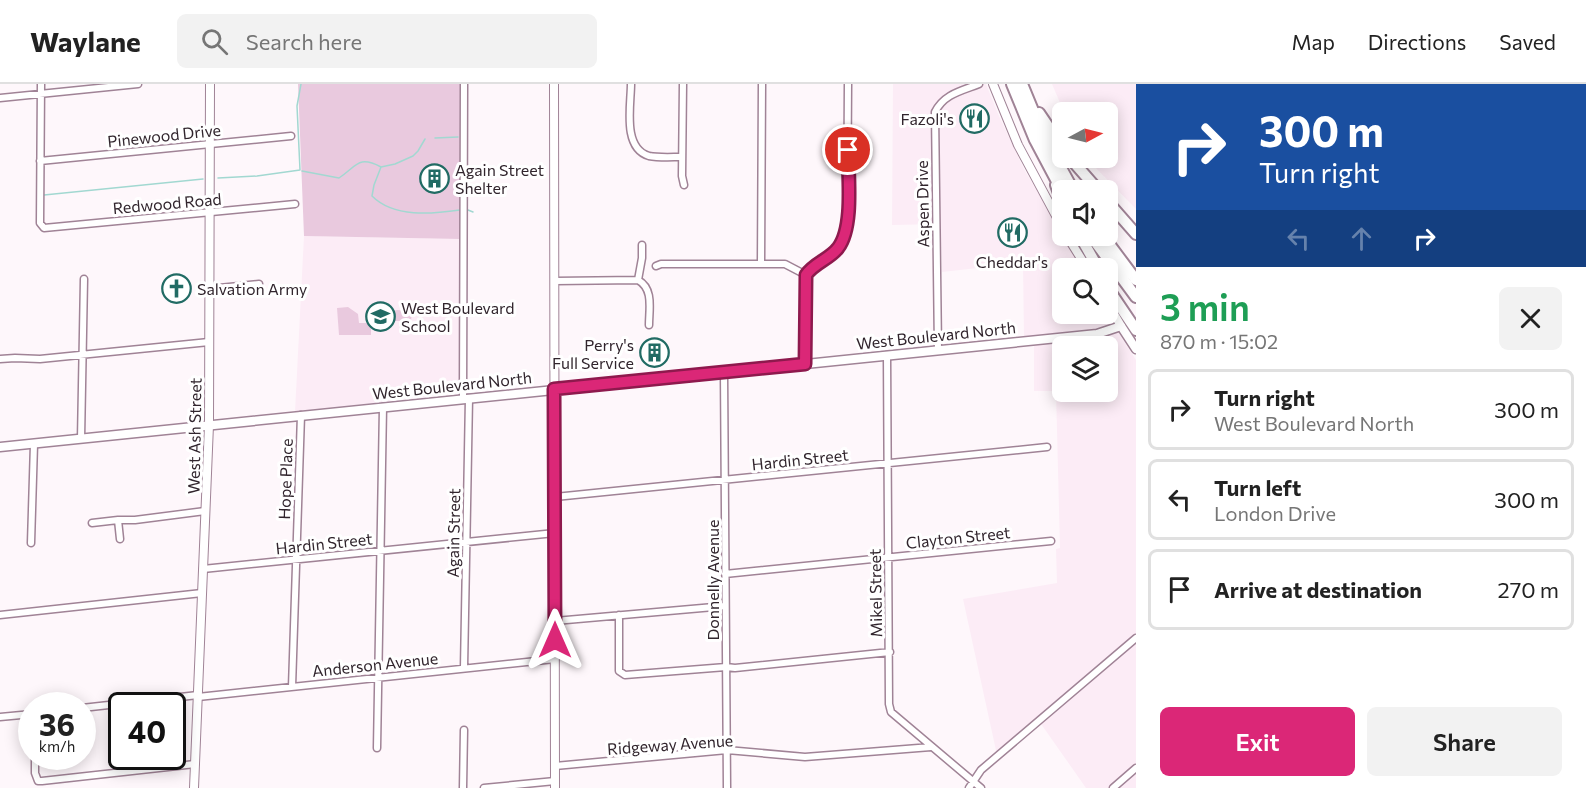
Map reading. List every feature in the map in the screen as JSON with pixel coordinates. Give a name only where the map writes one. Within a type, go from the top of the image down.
[{"type":"highway","points":[[1012,84],[1035,140],[1054,178]]},
{"type":"highway","points":[[1024,89],[1052,132]]},
{"type":"highway","points":[[1024,89],[1043,135],[1068,180]]},
{"type":"highway","points":[[1079,168],[1089,180]]},
{"type":"highway","points":[[1118,214],[1136,234]]},
{"type":"highway","points":[[1098,246],[1136,297]]},
{"type":"highway","points":[[1110,246],[1136,280]]},
{"type":"highway","points":[[1118,303],[1136,330]]},
{"type":"main road","name":"West Boulevard North","points":[[0,447],[1097,334],[1121,326]]},
{"type":"main road","points":[[1121,326],[1136,349]]},
{"type":"street","points":[[40,84],[40,161]]},
{"type":"street","points":[[0,98],[138,84]]},
{"type":"street","name":"West Ash Street","points":[[194,788],[209,424],[210,84]]},
{"type":"street","name":"Again Street","points":[[464,84],[466,398],[464,668]]},
{"type":"street","points":[[484,788],[555,784],[554,84]]},
{"type":"street","points":[[631,84],[631,133],[636,145],[650,156],[682,157]]},
{"type":"street","points":[[682,84],[684,185]]},
{"type":"street","points":[[761,264],[762,84]]},
{"type":"street","points":[[805,364],[806,275],[816,264],[837,250],[847,231],[848,84]]},
{"type":"street","name":"Aspen Drive","points":[[938,350],[935,112],[950,94],[979,84]]},
{"type":"street","points":[[993,84],[1018,145],[1052,208]]},
{"type":"street","name":"Pinewood Drive","points":[[40,161],[291,136]]},
{"type":"street","name":"Redwood Road","points":[[40,161],[41,226],[44,228],[296,204]]},
{"type":"street","points":[[638,280],[642,245]]},
{"type":"street","points":[[656,266],[661,264],[785,264],[806,275]]},
{"type":"street","points":[[81,439],[84,279]]},
{"type":"street","points":[[555,281],[638,280],[647,286],[649,293],[649,325]]},
{"type":"street","points":[[209,289],[259,284]]},
{"type":"street","points":[[1118,321],[1121,326]]},
{"type":"street","points":[[0,359],[40,359],[209,342]]},
{"type":"street","name":"Mikel Street","points":[[887,355],[891,712],[971,785],[981,788]]},
{"type":"street","name":"Donnelly Avenue","points":[[724,373],[727,788]]},
{"type":"street","points":[[377,748],[383,406]]},
{"type":"street","name":"Hope Place","points":[[292,687],[301,415]]},
{"type":"street","points":[[31,543],[34,444]]},
{"type":"street","name":"Hardin Street","points":[[555,497],[1047,447]]},
{"type":"street","points":[[92,523],[205,511]]},
{"type":"street","points":[[118,520],[120,539]]},
{"type":"street","name":"Hardin Street","points":[[203,569],[555,533]]},
{"type":"street","name":"Clayton Street","points":[[725,574],[1051,541]]},
{"type":"street","points":[[0,615],[202,593]]},
{"type":"street","points":[[555,621],[725,606]]},
{"type":"street","points":[[619,615],[619,671],[625,675],[735,668],[890,652]]},
{"type":"street","points":[[971,785],[981,770],[1136,638]]},
{"type":"street","name":"Anderson Avenue","points":[[96,707],[555,659]]},
{"type":"street","points":[[0,717],[18,715]]},
{"type":"street","points":[[464,730],[464,788]]},
{"type":"street","name":"Ridgeway Avenue","points":[[555,766],[727,750],[805,757],[931,747]]},
{"type":"street","points":[[36,770],[36,778],[42,781],[195,764]]},
{"type":"street","points":[[1116,787],[1136,768]]},
{"type":"shaded area","points":[[298,84],[460,84],[460,239],[304,236]]},
{"type":"shaded area","points":[[893,84],[986,84],[1024,169],[1052,217],[1052,246],[1069,246],[1076,258],[1052,258],[1052,324],[1111,324],[1101,328],[1024,337],[1023,263],[942,272],[940,224],[892,225]]},
{"type":"shaded area","points":[[1052,84],[1136,84],[1136,209],[1118,191],[1118,180],[1108,180],[1096,168],[1118,168],[1118,102],[1060,102]]},
{"type":"shaded area","name":"West Boulevard School","points":[[304,236],[460,239],[460,393],[295,412]]},
{"type":"shaded area","points":[[348,307],[358,314],[359,323],[371,323],[371,319],[380,319],[383,314],[397,310],[412,311],[411,321],[393,321],[390,325],[371,327],[371,335],[339,335],[337,308]]},
{"type":"shaded area","points":[[1118,332],[1136,360],[1136,788],[1118,788],[1117,786],[1114,788],[1086,788],[1039,721],[997,755],[963,599],[1057,583],[1056,549],[1060,548],[1056,402],[1118,402],[1118,336],[1105,336]]},
{"type":"shaded area","points":[[1052,343],[1052,391],[1034,391],[1034,345]]},
{"type":"waterway","points":[[218,178],[300,170],[297,106],[301,84]]},
{"type":"waterway","points":[[435,138],[458,137]]},
{"type":"waterway","points":[[302,171],[339,178],[358,163],[367,162],[381,167],[395,164],[413,156],[425,139]]},
{"type":"waterway","points":[[381,167],[372,196],[381,203],[391,208],[414,213],[460,210]]},
{"type":"waterway","points":[[44,195],[203,179]]},
{"type":"waterway","points":[[468,210],[473,212]]},
{"type":"place","name":"Fazoli's","points":[[975,118]]},
{"type":"place","name":"Again Street Shelter","points":[[434,178]]},
{"type":"place","name":"Cheddar's","points":[[1012,233]]},
{"type":"place","name":"Salvation Army","points":[[176,288]]},
{"type":"place","name":"West Boulevard School","points":[[380,316]]},
{"type":"place","name":"Perry's Full Service","points":[[655,353]]},
{"type":"route","points":[[555,640],[554,389],[805,364],[806,275],[816,264],[837,250],[847,231],[848,150]]}]
